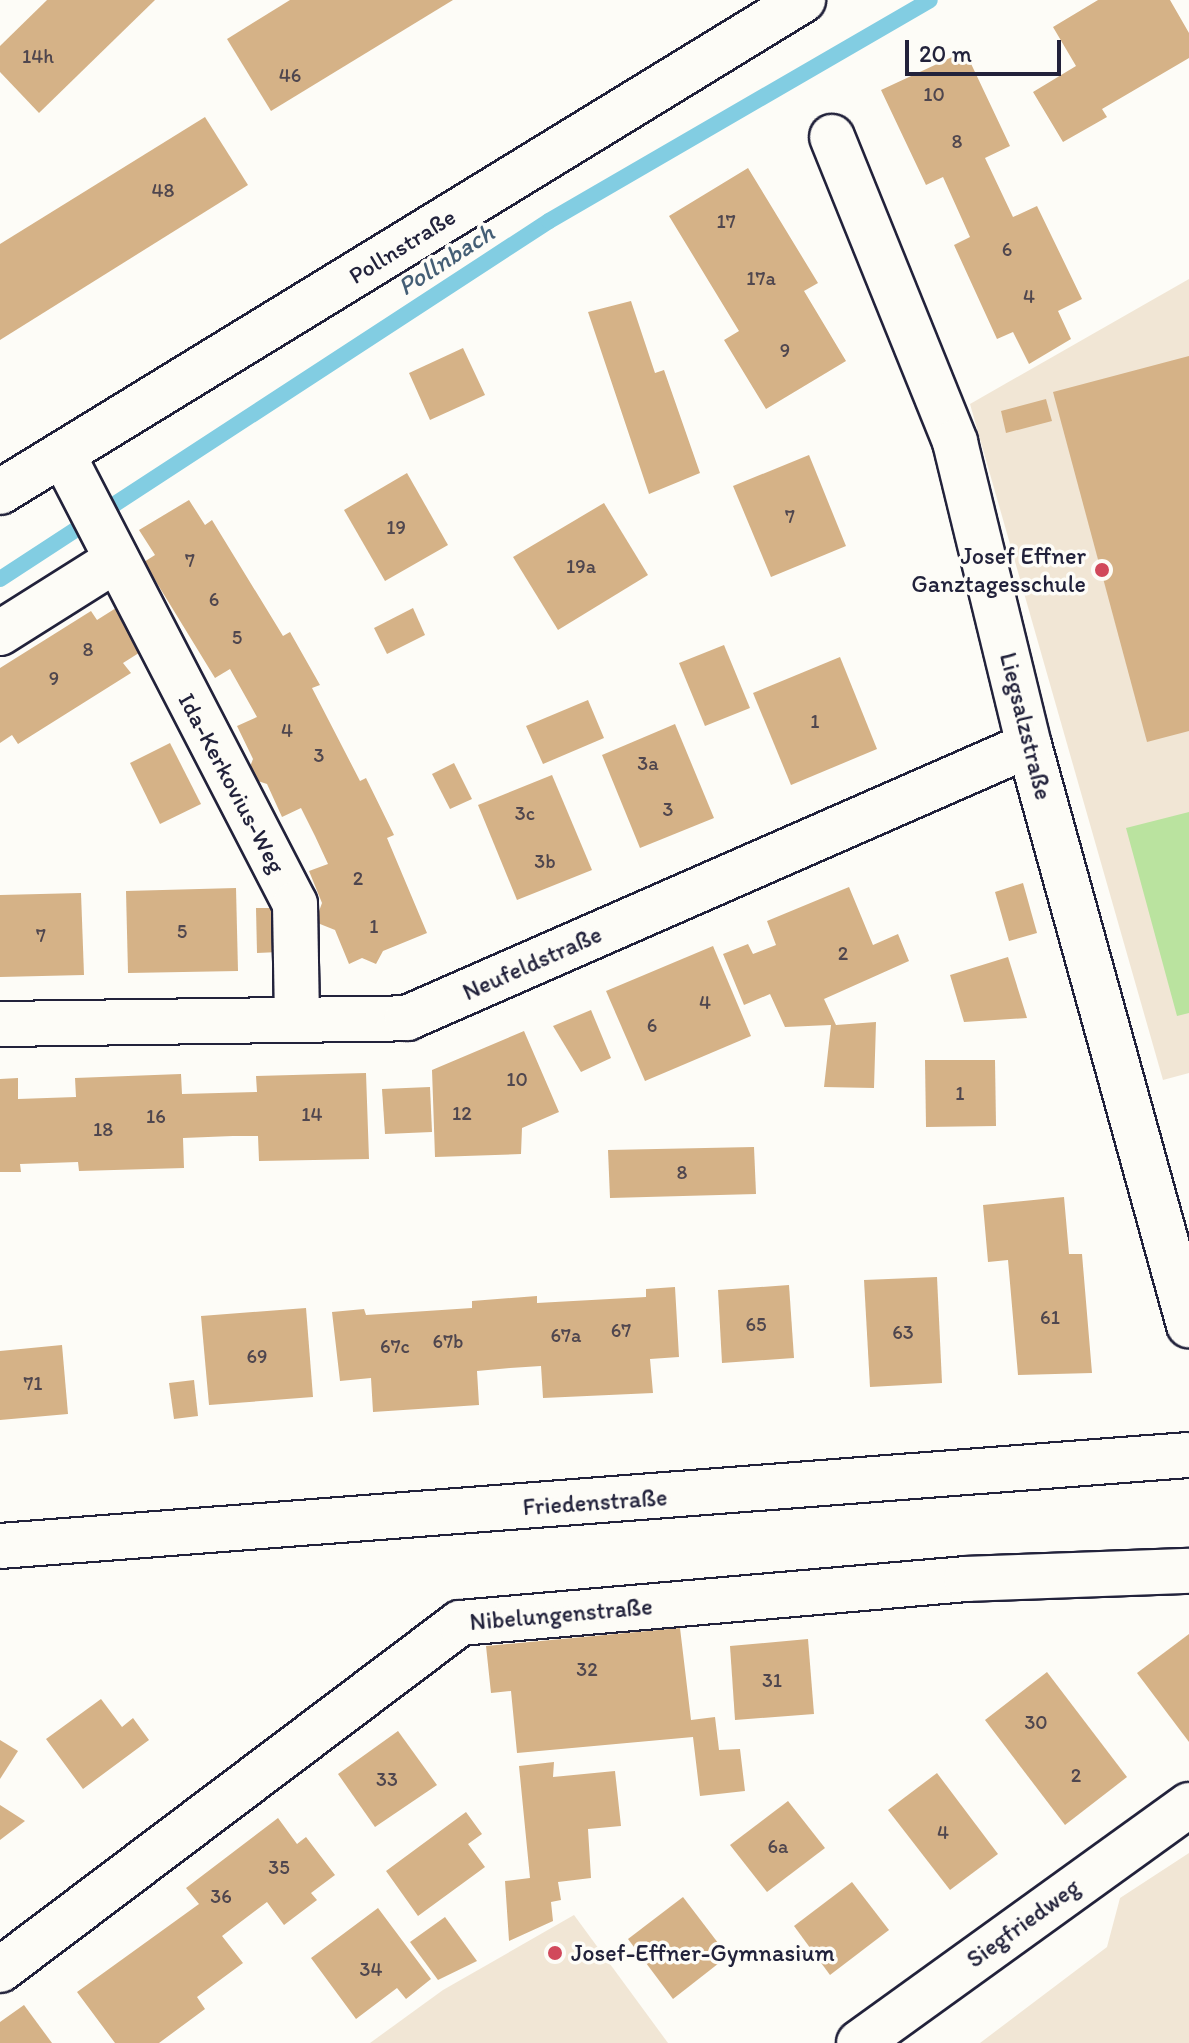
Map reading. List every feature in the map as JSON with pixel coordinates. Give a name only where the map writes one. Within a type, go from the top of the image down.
[{"type":"street","name":"Pollnstraße","points":[[0,492],[73,474],[803,0]]},
{"type":"street","name":"Liegsalzstraße","points":[[832,137],[955,442],[1029,745],[1189,1325]]},
{"type":"street","name":"Ida-Kerkovius-Weg","points":[[73,474],[295,904],[297,1019]]},
{"type":"street","points":[[0,633],[112,552]]},
{"type":"street","name":"Neufeldstraße","points":[[0,1024],[407,1018],[1029,745]]},
{"type":"street","name":"Friedenstraße","points":[[0,1546],[1189,1455]]},
{"type":"street","name":"Nibelungenstraße","points":[[0,1970],[460,1623],[966,1579],[1189,1571]]},
{"type":"street","name":"Siegfriedweg","points":[[859,2043],[1189,1805]]},
{"type":"shaded area","name":"Josef Effner Ganztagesschule","points":[[1189,279],[1189,1073],[1163,1080],[970,404]]},
{"type":"shaded area","points":[[1189,1853],[1189,2043],[980,2043],[1107,1947],[1120,1898]]},
{"type":"shaded area","name":"Josef-Effner-Gymnasium","points":[[574,1915],[668,2043],[370,2043],[443,1990]]},
{"type":"green space","points":[[1189,812],[1189,1013],[1177,1016],[1126,828]]},
{"type":"building","points":[[47,0],[155,0],[39,113],[0,72],[0,46]]},
{"type":"building","points":[[290,0],[453,0],[271,111],[227,39]]},
{"type":"building","points":[[1098,0],[1170,0],[1189,33],[1189,58],[1102,109],[1107,117],[1063,142],[1033,92],[1076,66],[1053,27]]},
{"type":"building","points":[[965,51],[1010,146],[985,158],[1013,217],[1037,206],[1082,299],[1058,311],[1071,339],[1029,364],[1013,332],[997,339],[954,245],[970,237],[943,177],[926,185],[881,90]]},
{"type":"building","points":[[205,117],[248,185],[0,340],[0,244]]},
{"type":"building","points":[[748,168],[818,283],[804,291],[846,361],[766,409],[724,340],[739,331],[669,216]]},
{"type":"building","points":[[631,301],[655,373],[664,370],[700,473],[649,494],[588,312]]},
{"type":"building","points":[[463,348],[485,395],[430,420],[409,373]]},
{"type":"building","points":[[1189,356],[1189,731],[1147,742],[1053,392]]},
{"type":"building","points":[[1046,399],[1052,421],[1006,433],[1001,411]]},
{"type":"building","points":[[809,455],[846,546],[771,577],[733,486]]},
{"type":"building","points":[[407,473],[448,545],[385,581],[344,510]]},
{"type":"building","points":[[189,500],[205,525],[212,520],[283,636],[290,632],[320,685],[312,688],[360,781],[366,778],[394,835],[387,838],[427,933],[383,951],[376,964],[362,958],[349,964],[335,930],[315,922],[322,903],[309,871],[328,864],[315,836],[301,808],[282,817],[267,784],[246,777],[253,759],[237,726],[257,717],[230,669],[215,678],[144,562],[155,555],[139,530]]},
{"type":"building","points":[[604,503],[648,575],[558,630],[513,557]]},
{"type":"building","points":[[116,608],[142,651],[123,663],[131,673],[18,744],[12,735],[0,743],[0,668],[91,611],[97,620]]},
{"type":"building","points":[[413,608],[425,635],[387,654],[374,628]]},
{"type":"building","points":[[724,645],[750,708],[705,726],[679,663]]},
{"type":"building","points":[[840,657],[877,749],[791,785],[753,693]]},
{"type":"building","points":[[588,700],[604,738],[543,764],[526,726]]},
{"type":"building","points":[[675,724],[714,818],[640,848],[602,755]]},
{"type":"building","points":[[170,743],[201,804],[160,824],[130,763]]},
{"type":"building","points":[[454,763],[472,799],[450,809],[432,774]]},
{"type":"building","points":[[552,775],[592,870],[517,900],[478,805]]},
{"type":"building","points":[[1023,883],[1037,933],[1009,941],[995,892]]},
{"type":"building","points":[[849,887],[873,945],[898,934],[909,961],[824,999],[836,1025],[876,1022],[874,1088],[824,1087],[831,1025],[785,1027],[770,994],[744,1005],[723,954],[748,944],[753,954],[776,945],[767,921]]},
{"type":"building","points":[[236,888],[238,971],[128,973],[126,891]]},
{"type":"building","points":[[81,893],[84,975],[0,977],[0,895]]},
{"type":"building","points":[[256,908],[278,908],[279,952],[257,953]]},
{"type":"building","points":[[713,946],[751,1036],[645,1081],[606,991]]},
{"type":"building","points":[[1008,957],[1027,1018],[964,1022],[950,975]]},
{"type":"building","points":[[591,1010],[611,1058],[581,1072],[553,1026]]},
{"type":"building","points":[[524,1031],[559,1112],[522,1128],[521,1154],[435,1157],[432,1070]]},
{"type":"building","points":[[925,1060],[995,1060],[996,1126],[926,1127]]},
{"type":"building","points":[[366,1073],[369,1159],[259,1161],[258,1136],[233,1136],[183,1138],[184,1168],[79,1171],[78,1162],[20,1164],[21,1172],[0,1172],[0,1079],[18,1078],[18,1099],[76,1097],[75,1078],[181,1074],[182,1094],[257,1092],[256,1076]]},
{"type":"building","points":[[430,1087],[432,1132],[385,1134],[382,1089]]},
{"type":"building","points":[[754,1147],[756,1194],[610,1198],[608,1150]]},
{"type":"building","points":[[1064,1197],[1069,1254],[1082,1254],[1092,1373],[1018,1375],[1008,1260],[988,1262],[983,1205]]},
{"type":"building","points":[[937,1277],[942,1383],[870,1387],[864,1280]]},
{"type":"building","points":[[789,1285],[794,1358],[722,1363],[718,1290]]},
{"type":"building","points":[[675,1287],[679,1357],[650,1359],[653,1393],[543,1398],[541,1366],[510,1368],[477,1371],[479,1405],[373,1412],[371,1378],[340,1381],[332,1312],[364,1309],[366,1315],[472,1308],[472,1301],[537,1296],[537,1303],[646,1297],[646,1289]]},
{"type":"building","points":[[306,1308],[313,1397],[209,1405],[201,1316]]},
{"type":"building","points":[[62,1345],[68,1414],[0,1420],[0,1351]]},
{"type":"building","points":[[194,1380],[198,1416],[174,1419],[169,1383]]},
{"type":"building","points":[[680,1628],[691,1720],[715,1717],[719,1750],[740,1749],[745,1791],[700,1796],[693,1737],[517,1753],[511,1691],[491,1693],[486,1646]]},
{"type":"building","points":[[1189,1634],[1189,1742],[1137,1673]]},
{"type":"building","points":[[808,1639],[814,1714],[735,1720],[730,1646]]},
{"type":"building","points":[[1047,1672],[1127,1777],[1065,1825],[985,1720]]},
{"type":"building","points":[[101,1699],[122,1727],[133,1718],[149,1740],[83,1789],[46,1739]]},
{"type":"building","points":[[398,1731],[437,1785],[375,1827],[338,1774]]},
{"type":"building","points":[[0,1740],[18,1751],[0,1779]]},
{"type":"building","points":[[554,1762],[553,1777],[615,1771],[621,1826],[588,1829],[591,1878],[558,1882],[561,1900],[551,1902],[553,1921],[509,1941],[505,1881],[530,1878],[519,1766]]},
{"type":"building","points":[[937,1773],[998,1854],[950,1890],[888,1810]]},
{"type":"building","points":[[788,1801],[825,1848],[767,1892],[730,1845]]},
{"type":"building","points":[[0,1805],[25,1821],[0,1840]]},
{"type":"building","points":[[466,1812],[482,1834],[468,1844],[485,1867],[418,1916],[386,1871]]},
{"type":"building","points":[[278,1818],[297,1844],[306,1837],[335,1875],[311,1893],[317,1900],[284,1925],[267,1902],[222,1936],[243,1963],[197,1997],[205,2009],[159,2043],[115,2043],[77,1992],[199,1904],[186,1888]]},
{"type":"building","points":[[852,1882],[889,1930],[830,1975],[794,1926]]},
{"type":"building","points":[[683,1897],[728,1956],[673,1999],[628,1939]]},
{"type":"building","points":[[378,1908],[431,1979],[406,1999],[397,1988],[356,2019],[311,1958]]},
{"type":"building","points":[[445,1917],[477,1961],[438,1980],[410,1942]]},
{"type":"building","points":[[24,2005],[52,2043],[0,2043],[0,2022]]},
{"type":"waterway","name":"Pollnbach","points":[[0,579],[549,221],[930,0]]},
{"type":"place","name":"Josef Effner Ganztagesschule","points":[[1102,570]]},
{"type":"place","name":"Josef-Effner-Gymnasium","points":[[555,1953]]}]
